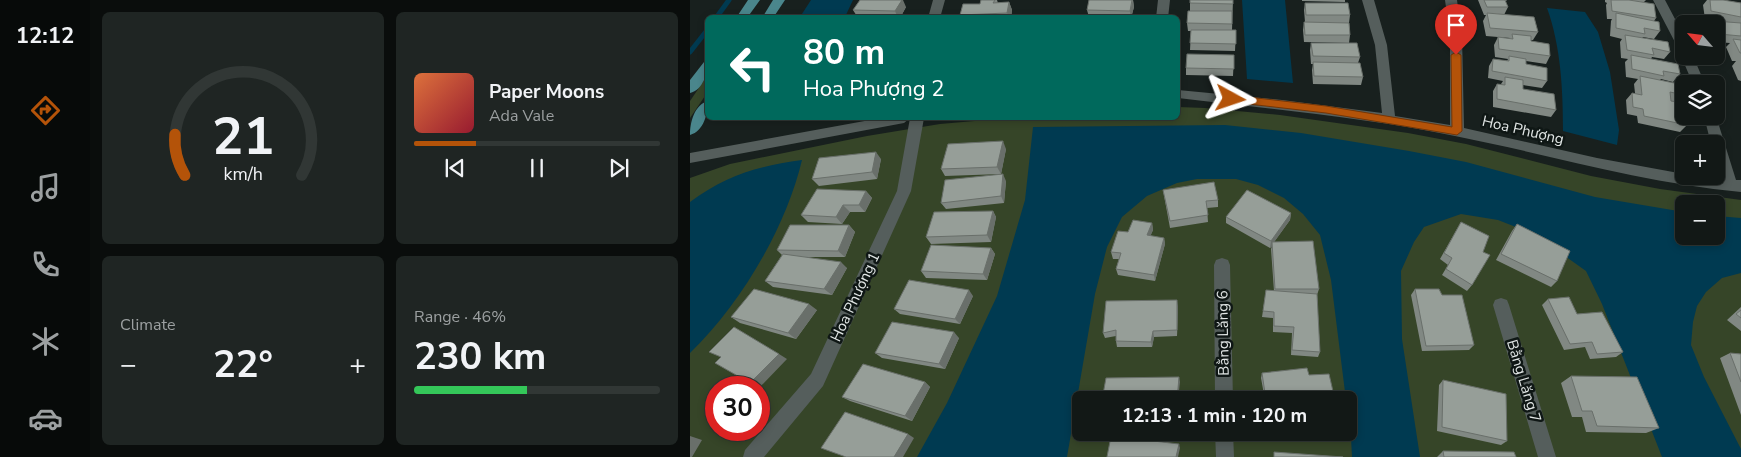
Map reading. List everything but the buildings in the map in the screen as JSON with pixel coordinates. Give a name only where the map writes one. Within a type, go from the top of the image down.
[{"type":"main road","points":[[744,15],[754,0]]},
{"type":"main road","points":[[769,15],[779,0]]},
{"type":"main road","points":[[690,89],[705,69]]},
{"type":"main road","points":[[690,130],[705,109]]},
{"type":"street","points":[[935,15],[939,0]]},
{"type":"street","points":[[1162,15],[1164,0]]},
{"type":"street","points":[[1368,0],[1381,45],[1389,119]]},
{"type":"street","points":[[1451,0],[1456,36],[1457,131]]},
{"type":"street","points":[[1659,0],[1675,31]]},
{"type":"street","name":"Hoa Phượng","points":[[1180,94],[1267,102],[1389,119],[1457,131],[1562,157],[1636,171],[1736,185]]},
{"type":"street","points":[[690,158],[893,120]]},
{"type":"street","name":"Hoa Phượng 1","points":[[752,457],[817,380],[904,191],[917,120]]},
{"type":"street","points":[[1713,125],[1736,185]]},
{"type":"street","name":"Bằng Lăng 6","points":[[1222,265],[1224,391]]},
{"type":"street","name":"Bằng Lăng 7","points":[[1501,305],[1547,457]]},
{"type":"street","points":[[1224,441],[1225,457]]},
{"type":"green space","points":[[705,79],[705,96],[690,118],[690,101]]},
{"type":"green space","points":[[1180,107],[1205,108],[1280,115],[1408,133],[1466,144],[1591,176],[1704,195],[1675,195],[1675,245],[1725,245],[1725,198],[1741,200],[1741,457],[690,457],[690,178],[730,164],[867,136],[940,124],[986,120],[1180,120]]},
{"type":"water","points":[[811,0],[853,0],[846,15],[801,15]]},
{"type":"water","points":[[1242,0],[1285,0],[1293,83],[1247,79]]},
{"type":"water","points":[[1547,8],[1585,12],[1598,32],[1610,72],[1619,130],[1617,145],[1563,131],[1558,53]]},
{"type":"water","points":[[1225,125],[1301,133],[1409,151],[1466,162],[1595,197],[1675,210],[1675,245],[1725,245],[1725,217],[1741,218],[1741,273],[1722,278],[1706,292],[1697,306],[1693,322],[1691,345],[1704,377],[1741,449],[1741,457],[1662,457],[1602,304],[1586,271],[1534,234],[1498,220],[1461,214],[1424,227],[1414,242],[1401,271],[1402,339],[1420,457],[1352,457],[1351,441],[1357,441],[1357,391],[1345,391],[1331,280],[1320,235],[1303,214],[1284,198],[1258,185],[1236,179],[1197,179],[1177,183],[1147,196],[1122,217],[1107,247],[1095,294],[1078,391],[1072,391],[1072,428],[1067,457],[917,457],[947,403],[997,296],[1025,200],[1033,127]]},
{"type":"water","points":[[802,160],[785,212],[759,264],[743,289],[709,334],[690,353],[690,202],[716,185],[743,173],[771,165]]},
{"type":"waterway","points":[[718,15],[729,0]]},
{"type":"waterway","points":[[690,52],[705,33]]},
{"type":"route","points":[[1231,99],[1326,110],[1457,131],[1456,55]]}]
